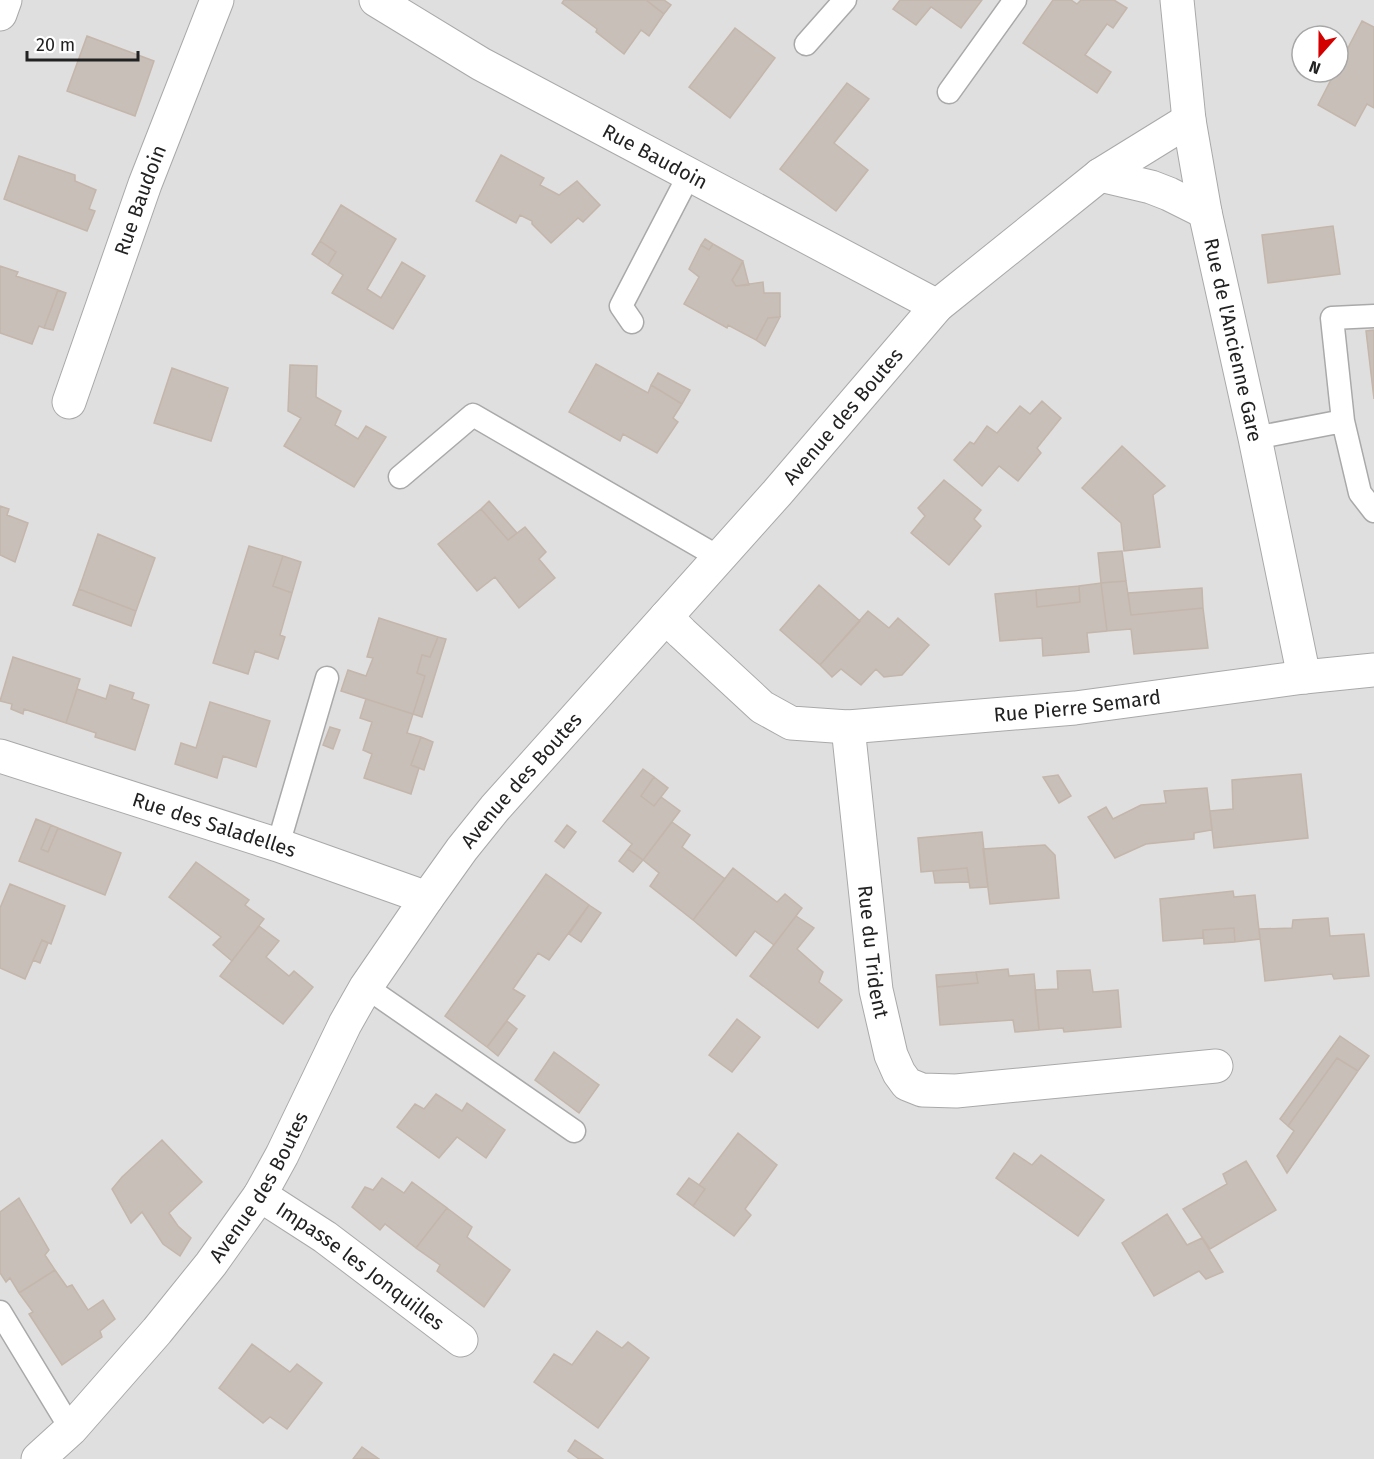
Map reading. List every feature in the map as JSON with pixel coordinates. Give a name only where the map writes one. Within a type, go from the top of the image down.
[{"type":"street","points":[[0,15],[5,0]]},
{"type":"street","name":"Rue Baudoin","points":[[69,402],[145,184],[217,0]]},
{"type":"street","name":"Rue Baudoin","points":[[376,0],[481,64],[937,306]]},
{"type":"street","name":"Rue de l'Ancienne Gare","points":[[1177,0],[1189,120],[1205,212],[1255,438],[1304,677]]},
{"type":"street","name":"Avenue des Boutes","points":[[38,1459],[71,1428],[157,1331],[211,1264],[260,1196],[345,1024],[366,987],[462,849],[495,808],[777,494],[937,306],[1100,175],[1189,120]]},
{"type":"street","points":[[1100,175],[1151,187],[1205,212]]},
{"type":"street","points":[[666,617],[762,708],[791,723],[848,727]]},
{"type":"street","name":"Rue Pierre Semard","points":[[848,727],[1075,708],[1304,677],[1374,670]]},
{"type":"street","name":"Rue du Trident","points":[[848,727],[876,990],[891,1055],[907,1084],[922,1090],[956,1091],[1216,1066]]},
{"type":"street","name":"Rue des Saladelles","points":[[0,756],[278,844],[427,898]]},
{"type":"street","name":"Impasse les Jonquilles","points":[[260,1196],[325,1237],[461,1340]]},
{"type":"lane","points":[[806,44],[845,0]]},
{"type":"lane","points":[[949,92],[1015,0]]},
{"type":"lane","points":[[632,322],[621,306],[689,175]]},
{"type":"lane","points":[[1374,316],[1332,318],[1343,421],[1360,493],[1374,511]]},
{"type":"lane","points":[[400,477],[473,415],[720,558]]},
{"type":"lane","points":[[1255,438],[1343,421]]},
{"type":"lane","points":[[278,844],[327,678]]},
{"type":"lane","points":[[366,987],[574,1131]]},
{"type":"lane","points":[[0,1312],[71,1428]]},
{"type":"shaded area","points":[[0,0],[1374,0],[1374,1459],[0,1459]]},
{"type":"building","points":[[564,0],[646,0],[664,14],[649,36],[641,30],[624,54],[596,32],[597,29],[562,3]]},
{"type":"building","points":[[646,0],[664,0],[671,5],[664,14]]},
{"type":"building","points":[[900,0],[982,0],[961,28],[931,7],[916,25],[893,9]]},
{"type":"building","points":[[1053,0],[1071,0],[1077,4],[1081,0],[1114,0],[1127,8],[1113,28],[1107,24],[1085,55],[1111,72],[1097,93],[1023,43]]},
{"type":"building","points":[[1362,21],[1374,27],[1374,108],[1367,104],[1355,126],[1318,105],[1329,84],[1350,84],[1350,44]]},
{"type":"building","points":[[735,28],[775,58],[730,118],[689,87]]},
{"type":"building","points":[[87,36],[154,61],[135,116],[67,91]]},
{"type":"building","points":[[847,83],[869,99],[834,143],[868,170],[836,211],[780,169]]},
{"type":"building","points":[[501,155],[544,178],[540,185],[559,195],[577,181],[600,205],[583,222],[578,218],[551,243],[532,224],[532,221],[520,215],[516,223],[476,201]]},
{"type":"building","points":[[19,156],[75,175],[75,181],[96,190],[89,209],[95,211],[87,231],[4,199]]},
{"type":"building","points":[[341,205],[396,239],[367,289],[381,298],[402,262],[425,276],[393,329],[332,293],[343,275],[328,265],[336,252],[320,241]]},
{"type":"building","points":[[1333,226],[1340,274],[1268,283],[1262,235]]},
{"type":"building","points":[[705,239],[713,244],[709,250],[701,245]]},
{"type":"building","points":[[320,241],[336,252],[328,265],[312,254]]},
{"type":"building","points":[[713,244],[743,261],[732,280],[736,286],[763,282],[764,293],[780,293],[780,317],[768,318],[756,340],[728,325],[727,328],[684,304],[699,277],[689,269],[701,245],[709,250]]},
{"type":"building","points":[[743,262],[749,285],[736,286],[732,280]]},
{"type":"building","points":[[0,266],[18,272],[16,276],[58,290],[44,328],[39,326],[32,344],[0,333]]},
{"type":"building","points":[[58,290],[66,293],[53,330],[44,328]]},
{"type":"building","points":[[780,317],[765,346],[756,340],[768,318]]},
{"type":"building","points":[[1374,330],[1374,399],[1366,331]]},
{"type":"building","points":[[596,364],[648,393],[651,385],[682,404],[673,418],[678,422],[657,453],[623,434],[620,441],[569,412]]},
{"type":"building","points":[[290,365],[317,366],[316,397],[341,411],[335,425],[358,439],[366,426],[386,437],[354,487],[284,446],[301,418],[288,411]]},
{"type":"building","points":[[172,368],[228,388],[211,441],[154,423]]},
{"type":"building","points":[[658,373],[690,390],[682,404],[651,385]]},
{"type":"building","points":[[1042,401],[1061,418],[1037,448],[1041,453],[1018,481],[999,466],[982,486],[954,460],[970,442],[974,444],[987,426],[997,433],[1020,406],[1030,414]]},
{"type":"building","points":[[1122,446],[1165,486],[1153,495],[1160,547],[1124,551],[1121,523],[1082,488]]},
{"type":"building","points":[[944,480],[981,510],[974,519],[981,526],[949,565],[911,533],[925,516],[918,508]]},
{"type":"building","points":[[489,501],[517,533],[508,540],[481,509]]},
{"type":"building","points":[[0,506],[9,509],[7,515],[28,523],[15,562],[0,555]]},
{"type":"building","points":[[481,509],[508,540],[525,527],[546,552],[539,559],[555,578],[519,608],[495,577],[477,591],[438,544]]},
{"type":"building","points":[[98,534],[155,558],[136,611],[79,589]]},
{"type":"building","points":[[249,546],[283,556],[273,586],[292,593],[280,635],[285,637],[278,659],[255,651],[248,674],[213,663]]},
{"type":"building","points":[[1122,551],[1126,581],[1101,583],[1098,553]]},
{"type":"building","points":[[283,556],[301,562],[292,593],[273,586]]},
{"type":"building","points":[[1126,581],[1131,615],[1203,608],[1208,648],[1134,654],[1131,629],[1107,631],[1101,583]]},
{"type":"building","points":[[1101,583],[1107,631],[1087,633],[1089,652],[1043,656],[1042,638],[1000,641],[995,594],[1036,590],[1037,607],[1080,602],[1079,586]]},
{"type":"building","points":[[819,585],[860,621],[820,665],[780,630]]},
{"type":"building","points":[[1079,586],[1080,602],[1037,607],[1036,590]]},
{"type":"building","points":[[1202,588],[1203,608],[1131,615],[1128,593]]},
{"type":"building","points":[[79,589],[136,611],[131,626],[73,605]]},
{"type":"building","points":[[868,611],[889,628],[898,618],[929,645],[902,675],[884,677],[876,669],[861,685],[841,669],[832,677],[820,665]]},
{"type":"building","points":[[379,618],[438,637],[430,657],[422,655],[417,673],[425,676],[413,714],[341,691],[348,670],[366,676],[373,658],[367,657]]},
{"type":"building","points":[[438,637],[446,639],[422,717],[413,714],[425,676],[417,673],[422,655],[430,657]]},
{"type":"building","points":[[13,657],[80,679],[66,723],[24,709],[23,714],[11,709],[12,704],[0,701]]},
{"type":"building","points":[[110,685],[134,693],[132,699],[149,705],[135,750],[95,737],[96,733],[66,723],[77,689],[106,699]]},
{"type":"building","points":[[366,699],[413,714],[407,733],[421,737],[411,765],[419,768],[411,794],[364,778],[372,754],[363,750],[372,722],[360,718]]},
{"type":"building","points":[[210,702],[270,721],[256,767],[223,756],[217,778],[175,764],[181,743],[196,748]]},
{"type":"building","points":[[330,727],[340,730],[333,749],[323,745]]},
{"type":"building","points":[[421,737],[433,742],[424,770],[411,765]]},
{"type":"building","points":[[643,769],[654,777],[641,796],[654,806],[661,797],[680,811],[643,860],[628,849],[632,844],[603,821]]},
{"type":"building","points":[[1301,774],[1308,838],[1214,848],[1210,811],[1233,809],[1232,780]]},
{"type":"building","points":[[1058,775],[1071,796],[1059,803],[1043,777]]},
{"type":"building","points":[[654,777],[668,788],[654,806],[641,796]]},
{"type":"building","points":[[1207,788],[1212,830],[1194,833],[1194,839],[1146,844],[1115,858],[1088,817],[1106,807],[1113,819],[1141,805],[1166,803],[1164,791]]},
{"type":"building","points":[[36,819],[51,825],[41,849],[48,852],[58,828],[121,853],[105,895],[19,861]]},
{"type":"building","points":[[672,822],[690,835],[682,847],[725,879],[693,920],[650,886],[659,873],[643,860]]},
{"type":"building","points":[[51,825],[58,828],[48,852],[41,849]]},
{"type":"building","points":[[567,825],[576,832],[564,848],[555,841]]},
{"type":"building","points":[[982,832],[988,887],[970,888],[967,868],[921,872],[918,838]]},
{"type":"building","points":[[1045,845],[1055,855],[1059,898],[990,904],[983,849]]},
{"type":"building","points":[[628,849],[643,860],[633,872],[619,861]]},
{"type":"building","points":[[196,862],[249,900],[245,905],[264,919],[232,961],[213,945],[221,937],[169,897]]},
{"type":"building","points":[[733,868],[777,902],[785,894],[802,908],[774,945],[755,931],[736,956],[693,920]]},
{"type":"building","points":[[967,868],[969,882],[935,883],[933,871]]},
{"type":"building","points":[[546,874],[589,905],[549,960],[538,953],[513,989],[525,996],[487,1047],[445,1016]]},
{"type":"building","points":[[10,884],[65,906],[51,944],[42,940],[25,979],[0,968],[0,908]]},
{"type":"building","points":[[1233,891],[1234,897],[1255,895],[1260,939],[1235,942],[1234,928],[1203,930],[1203,938],[1163,941],[1160,899]]},
{"type":"building","points":[[589,905],[601,913],[581,942],[569,934]]},
{"type":"building","points":[[796,916],[814,928],[797,949],[823,972],[819,982],[842,1000],[818,1028],[750,976]]},
{"type":"building","points":[[1328,918],[1330,936],[1364,934],[1369,976],[1334,979],[1332,974],[1265,981],[1259,929],[1292,928],[1293,920]]},
{"type":"building","points":[[259,926],[279,941],[266,957],[289,976],[294,971],[313,987],[283,1024],[220,976]]},
{"type":"building","points":[[1234,928],[1235,942],[1204,944],[1203,930]]},
{"type":"building","points":[[42,940],[48,943],[40,963],[33,960]]},
{"type":"building","points":[[1008,969],[1009,976],[1034,974],[1039,1030],[1015,1032],[1013,1020],[940,1025],[937,987],[978,983],[976,972]]},
{"type":"building","points":[[1090,970],[1093,992],[1118,990],[1121,1027],[1064,1032],[1063,1028],[1039,1030],[1035,990],[1058,989],[1057,971]]},
{"type":"building","points":[[976,972],[978,983],[937,987],[936,975]]},
{"type":"building","points":[[737,1019],[760,1037],[732,1072],[709,1055]]},
{"type":"building","points":[[507,1021],[517,1029],[498,1056],[487,1047]]},
{"type":"building","points":[[1340,1036],[1369,1056],[1358,1071],[1337,1058],[1288,1126],[1280,1119]]},
{"type":"building","points":[[554,1052],[599,1085],[579,1113],[535,1080]]},
{"type":"building","points":[[1337,1058],[1358,1071],[1287,1173],[1277,1156],[1294,1131],[1288,1126]]},
{"type":"building","points":[[436,1094],[462,1111],[467,1103],[505,1130],[486,1158],[457,1137],[439,1158],[397,1127],[415,1104],[424,1109]]},
{"type":"building","points":[[738,1133],[777,1165],[745,1209],[751,1215],[734,1236],[693,1206],[705,1189],[699,1185]]},
{"type":"building","points":[[162,1140],[202,1182],[169,1213],[178,1226],[191,1238],[180,1256],[163,1244],[142,1212],[131,1223],[112,1189]]},
{"type":"building","points":[[1014,1153],[1032,1165],[1041,1155],[1104,1200],[1078,1236],[996,1178]]},
{"type":"building","points":[[1246,1161],[1276,1210],[1210,1249],[1183,1209],[1227,1184],[1223,1174]]},
{"type":"building","points":[[382,1178],[404,1193],[412,1182],[447,1208],[416,1248],[385,1224],[380,1230],[352,1207],[365,1187],[373,1190]]},
{"type":"building","points":[[689,1178],[705,1189],[693,1206],[677,1194]]},
{"type":"building","points":[[19,1198],[49,1250],[45,1255],[55,1270],[19,1293],[10,1278],[6,1282],[0,1273],[0,1212]]},
{"type":"building","points":[[447,1208],[472,1227],[467,1237],[510,1270],[484,1307],[437,1271],[440,1265],[416,1248]]},
{"type":"building","points":[[1167,1214],[1187,1245],[1202,1238],[1223,1272],[1206,1279],[1199,1271],[1154,1296],[1122,1243]]},
{"type":"building","points":[[55,1270],[67,1287],[72,1285],[88,1310],[103,1300],[115,1319],[100,1331],[102,1337],[62,1365],[29,1314],[33,1312],[19,1293]]},
{"type":"building","points":[[597,1331],[622,1348],[628,1342],[649,1358],[598,1428],[534,1382],[554,1354],[572,1365]]},
{"type":"building","points":[[252,1344],[290,1372],[297,1364],[322,1383],[287,1429],[270,1417],[263,1423],[219,1388]]},
{"type":"building","points":[[575,1440],[603,1459],[579,1459],[568,1451]]},
{"type":"building","points":[[362,1447],[379,1459],[353,1459]]}]
